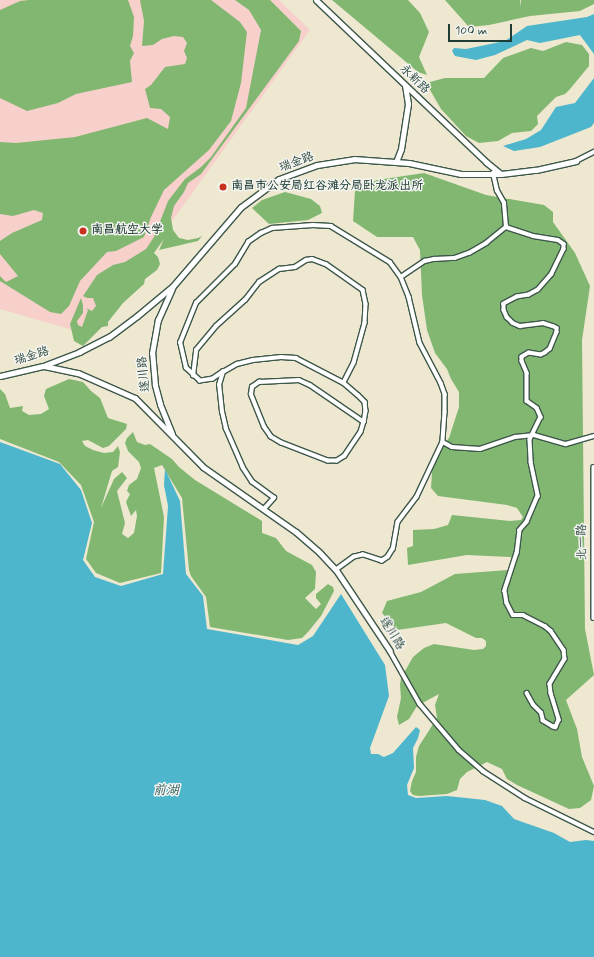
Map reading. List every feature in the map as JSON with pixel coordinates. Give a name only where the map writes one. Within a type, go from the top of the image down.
[{"type":"street","name":"永新路","points":[[316,0],[486,162],[501,174]]},
{"type":"street","points":[[396,162],[400,149],[408,104],[405,85]]},
{"type":"street","name":"瑞金路","points":[[0,376],[43,366],[79,352],[109,337],[174,286],[241,207],[279,179],[317,165],[354,159],[396,162],[460,174],[501,174],[536,170],[576,161],[594,152]]},
{"type":"street","points":[[493,174],[497,191],[504,203],[506,227]]},
{"type":"street","points":[[336,570],[354,557],[363,555],[382,561],[388,558],[393,549],[398,522],[417,497],[443,442],[446,412],[445,394],[441,383],[420,343],[409,297],[401,277],[390,262],[331,226],[314,225],[272,228],[261,233],[248,242],[235,264],[196,303],[180,344],[186,368],[193,376],[200,380],[213,379],[223,372],[245,362],[281,357],[296,358],[344,384],[364,402],[366,411],[364,422],[361,432],[345,456],[336,461],[328,461],[281,443],[272,437],[264,427],[251,394],[252,387],[259,382],[298,380],[310,385],[364,422]]},
{"type":"street","points":[[401,277],[425,261],[455,258],[468,253],[486,243],[506,227]]},
{"type":"street","points":[[506,227],[533,236],[558,240],[564,244],[564,249],[552,274],[538,290],[529,295],[517,297],[504,304],[504,310],[513,323],[520,326],[543,323],[557,328],[556,336],[550,349],[541,355],[530,353],[522,357],[527,374],[527,401],[537,408],[541,417],[534,435],[530,440],[531,462],[538,496],[527,522],[520,530],[517,553],[505,591],[507,603],[514,615],[523,616],[545,626],[564,650],[565,660],[550,684],[550,693],[560,720],[556,726],[552,727],[543,721],[541,713],[533,705],[528,694]]},
{"type":"street","points":[[193,376],[196,350],[216,326],[245,300],[260,282],[279,269],[295,267],[306,260],[312,259],[326,264],[363,290],[366,304],[365,323],[354,363],[344,384]]},
{"type":"street","name":"遂川路","points":[[173,436],[160,404],[155,385],[152,353],[158,320],[174,286]]},
{"type":"street","name":"遂川路","points":[[43,366],[84,374],[135,398],[203,467],[296,532],[336,570],[390,651],[420,704],[459,750],[483,771],[525,798],[594,832]]},
{"type":"street","points":[[223,372],[219,385],[226,429],[249,478],[252,482],[274,498],[264,509]]},
{"type":"street","points":[[443,442],[452,446],[480,449],[515,437],[534,435],[566,444],[594,436]]},
{"type":"street","name":"北一路","points":[[594,467],[594,618]]},
{"type":"shaded area","name":"南昌航空大学","points":[[0,0],[279,0],[310,30],[90,335],[0,309]]},
{"type":"green space","points":[[128,0],[134,17],[133,36],[130,46],[134,53],[130,61],[132,82],[76,94],[58,103],[27,111],[0,98],[0,10],[20,1]]},
{"type":"green space","points":[[140,0],[211,0],[240,22],[247,32],[241,83],[231,121],[209,150],[164,190],[151,217],[144,237],[116,251],[107,252],[80,281],[69,306],[61,314],[50,312],[0,281],[0,276],[6,282],[18,276],[0,254],[0,241],[12,233],[42,220],[43,213],[34,210],[13,216],[0,214],[0,142],[16,143],[75,137],[147,118],[168,129],[170,117],[161,109],[150,108],[145,89],[151,85],[165,67],[185,64],[187,58],[184,51],[187,43],[183,37],[174,36],[162,39],[153,45],[142,46],[144,21]]},
{"type":"green space","points":[[235,0],[270,0],[301,31],[299,41],[201,174],[188,183],[184,192],[174,206],[171,218],[173,230],[179,238],[188,240],[202,236],[198,241],[159,250],[164,239],[154,253],[158,257],[160,264],[157,270],[145,279],[144,284],[123,303],[108,322],[108,326],[102,327],[83,346],[74,341],[70,324],[81,298],[83,313],[77,321],[78,325],[82,327],[88,310],[86,308],[92,311],[96,306],[93,298],[83,296],[97,275],[113,265],[125,262],[146,249],[154,237],[168,201],[185,179],[211,157],[246,108],[261,30],[249,10]]},
{"type":"green space","points":[[332,0],[408,0],[420,13],[429,32],[419,57],[427,75],[418,72]]},
{"type":"green space","points":[[445,0],[520,0],[521,7],[521,0],[594,0],[594,4],[580,11],[530,16],[489,25],[469,27]]},
{"type":"green space","points":[[566,42],[582,45],[589,54],[589,66],[565,94],[556,97],[537,116],[538,124],[531,131],[512,133],[498,141],[479,143],[466,136],[441,109],[426,83],[445,78],[484,78],[503,58],[531,48],[543,51]]},
{"type":"green space","points":[[424,173],[486,195],[544,205],[553,212],[553,222],[575,253],[590,286],[582,340],[585,629],[594,675],[566,700],[577,729],[582,757],[594,786],[591,800],[580,808],[569,809],[517,785],[507,779],[502,769],[487,762],[467,772],[460,779],[457,790],[447,794],[419,796],[413,795],[410,791],[416,772],[416,757],[419,746],[437,718],[435,705],[439,694],[417,706],[409,719],[399,725],[397,717],[401,698],[401,678],[413,657],[424,648],[434,644],[474,650],[483,649],[486,646],[486,641],[482,638],[476,638],[446,623],[397,630],[382,613],[387,601],[421,592],[455,574],[508,570],[514,561],[511,557],[467,555],[408,565],[407,548],[413,546],[413,530],[434,529],[448,525],[452,515],[510,521],[521,520],[523,517],[517,508],[507,505],[438,496],[431,488],[433,458],[449,438],[459,407],[459,392],[447,369],[435,353],[427,330],[422,295],[420,250],[413,237],[377,237],[353,221],[355,191],[377,180]]},
{"type":"green space","points":[[285,192],[311,199],[320,206],[322,213],[308,220],[269,224],[252,208],[262,200]]},
{"type":"green space","points":[[69,379],[83,382],[100,398],[108,418],[127,424],[126,429],[109,446],[103,448],[88,440],[82,441],[85,446],[104,453],[113,452],[118,446],[120,452],[118,467],[112,471],[101,508],[114,479],[122,472],[127,478],[117,491],[125,523],[122,534],[128,538],[134,533],[137,516],[136,510],[131,516],[126,502],[130,494],[127,491],[129,485],[137,479],[141,468],[139,462],[128,451],[125,443],[127,438],[133,432],[137,442],[145,445],[150,444],[172,459],[195,480],[262,521],[262,533],[276,538],[286,551],[312,565],[316,572],[315,589],[305,598],[316,609],[321,604],[316,598],[316,594],[328,584],[333,587],[334,591],[321,616],[302,638],[288,640],[210,627],[206,597],[191,576],[189,570],[182,498],[162,465],[154,468],[164,517],[161,573],[120,583],[96,573],[86,559],[94,522],[81,485],[59,462],[0,439],[0,389],[5,394],[10,408],[23,406],[22,411],[29,415],[41,414],[49,409],[44,396],[46,389]]},
{"type":"water","points":[[594,14],[594,54],[580,35],[540,43],[527,40],[495,55],[476,60],[455,56],[452,51],[454,48],[466,49],[505,41],[527,26],[587,17]]},
{"type":"water","points":[[594,78],[594,123],[591,127],[540,147],[514,151],[503,146],[526,139],[541,130],[556,107],[575,103]]},
{"type":"water","name":"前湖","points":[[0,442],[60,464],[81,490],[92,523],[83,560],[95,577],[121,586],[163,574],[168,506],[164,485],[165,469],[180,501],[186,574],[203,596],[207,629],[298,645],[313,636],[341,594],[385,665],[389,696],[370,748],[371,754],[378,754],[384,757],[393,753],[416,727],[420,730],[413,748],[414,768],[407,785],[408,795],[416,798],[447,796],[485,800],[502,806],[514,819],[554,833],[570,842],[586,840],[594,841],[594,957],[0,957]]},
{"type":"place","name":"南昌市公安局红谷滩分局卧龙派出所","points":[[223,187]]},
{"type":"place","name":"南昌航空大学","points":[[83,231]]}]
